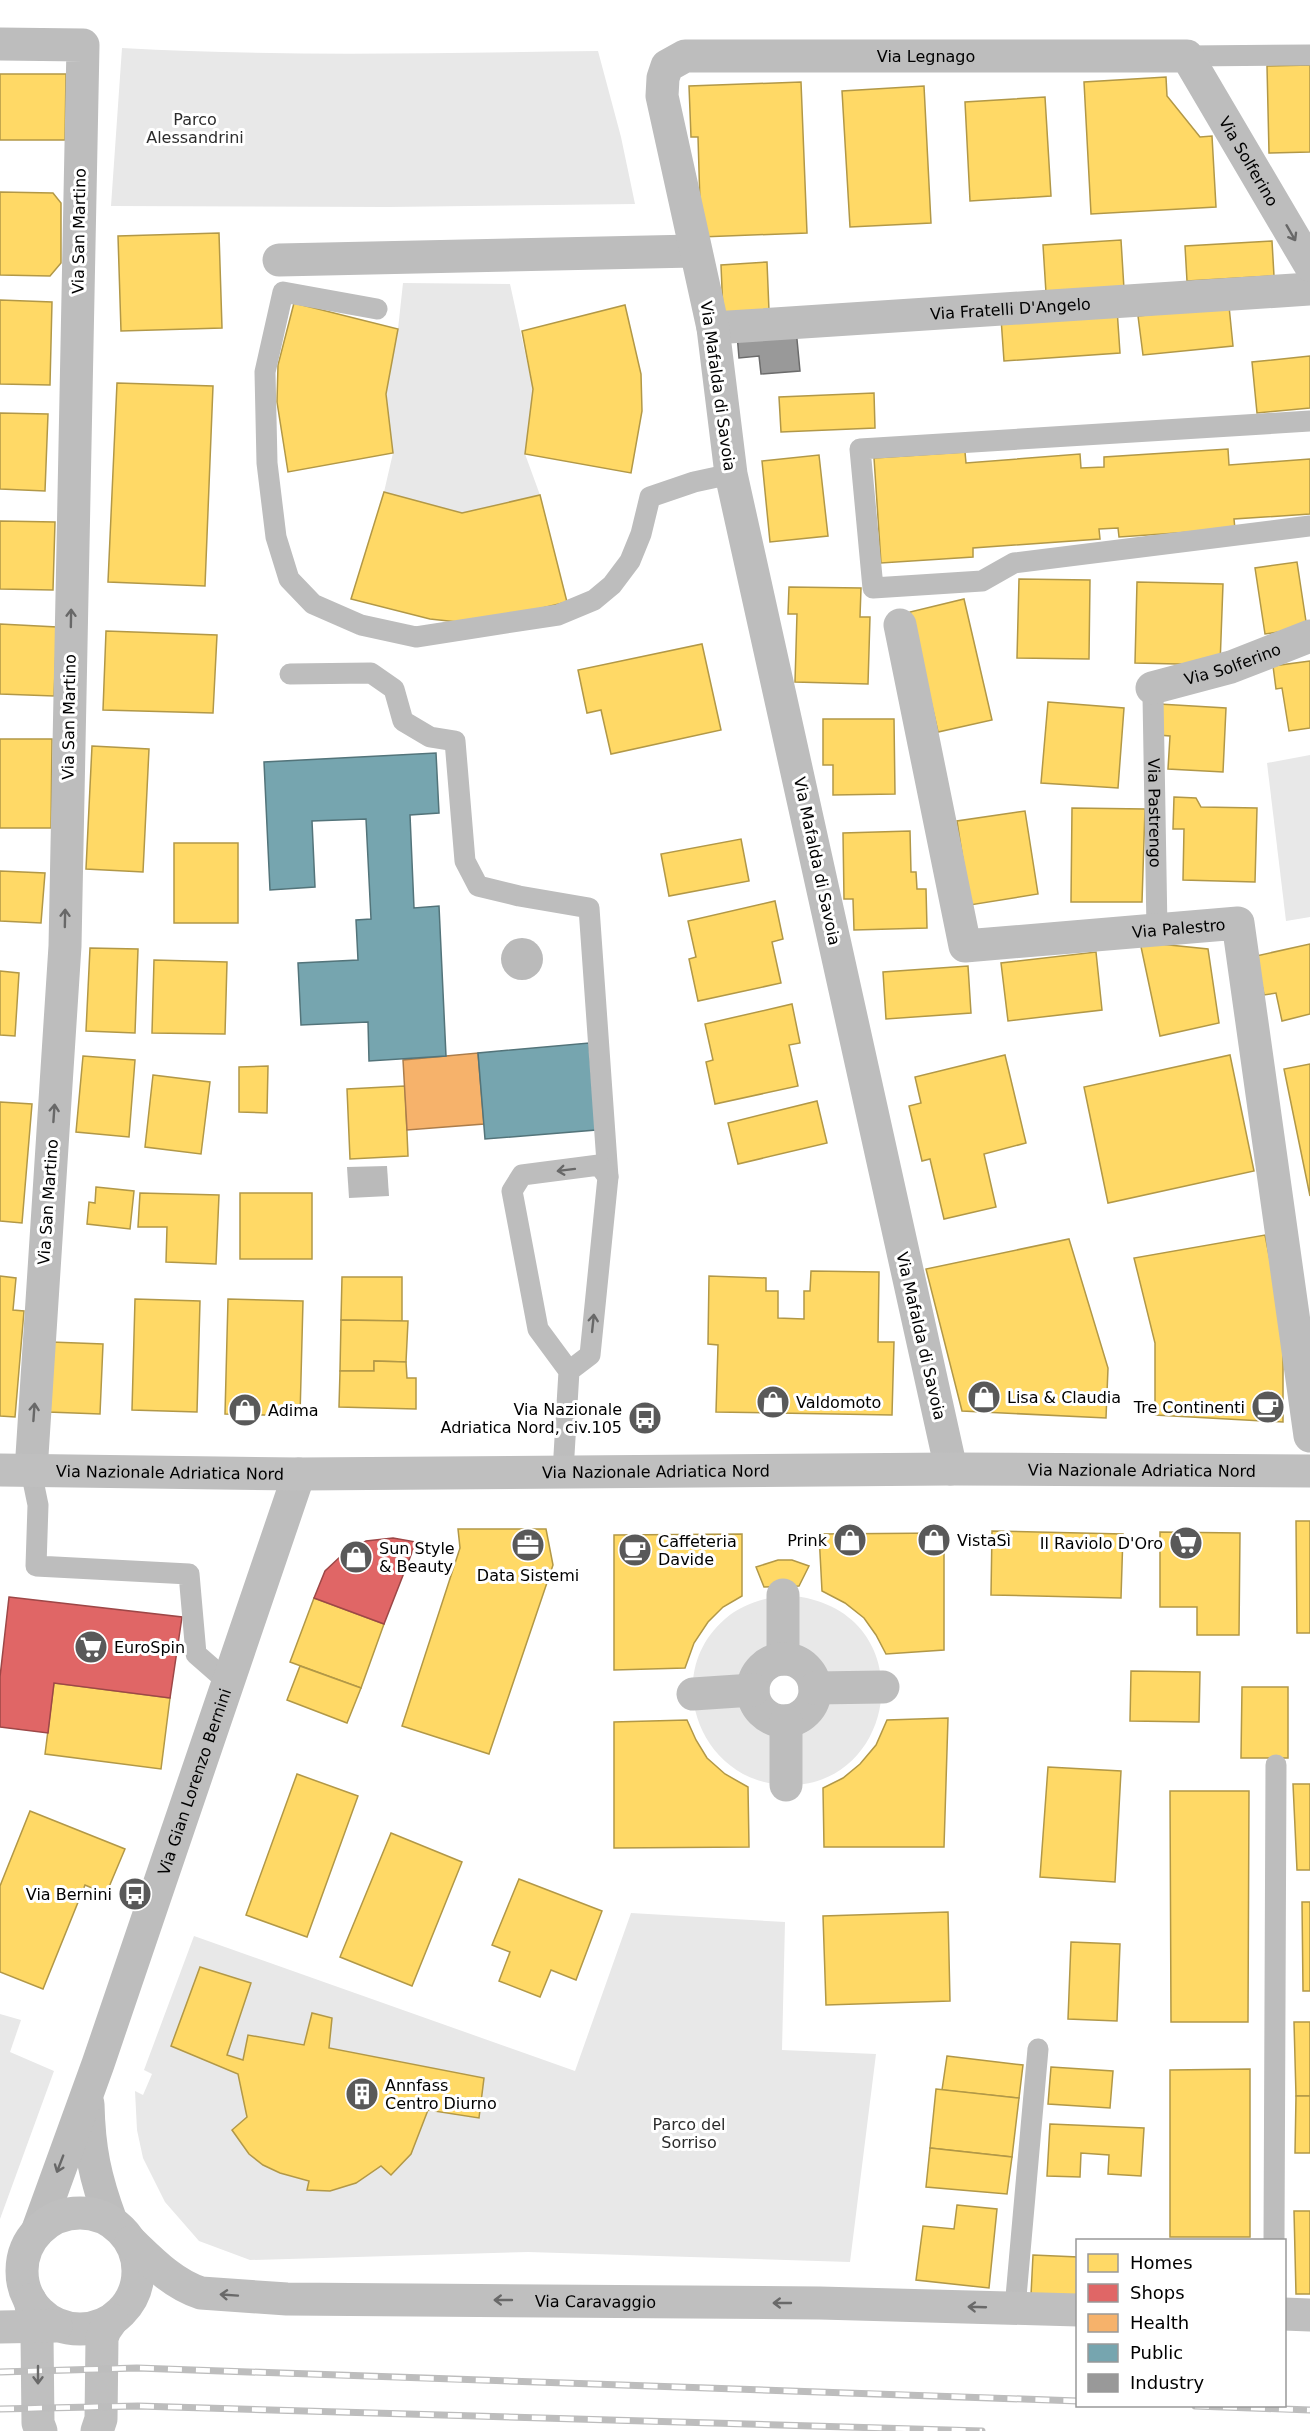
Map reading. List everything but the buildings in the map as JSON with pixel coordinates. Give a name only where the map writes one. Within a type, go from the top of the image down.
[{"type":"street","name":"Via San Martino","points":[[0,44],[83,45],[65,946],[15,1470]]},
{"type":"street","name":"Via Legnago","points":[[667,66],[685,56],[1187,56]]},
{"type":"street","name":"Via Solferino","points":[[1187,56],[1310,265]]},
{"type":"street","name":"Via Mafalda di Savoia","points":[[667,66],[663,78],[662,96],[694,251],[713,328],[730,474],[951,1469]]},
{"type":"street","points":[[279,260],[694,251]]},
{"type":"street","name":"Via Fratelli D'Angelo","points":[[713,328],[1310,290]]},
{"type":"street","name":"Via Palestro","points":[[900,625],[965,946],[1238,923],[1310,1436]]},
{"type":"street","name":"Via Solferino","points":[[1153,692],[1231,667],[1310,636]]},
{"type":"street","name":"Via Nazionale Adriatica Nord","points":[[15,1470],[299,1474],[951,1469],[1310,1471]]},
{"type":"street","name":"Via Gian Lorenzo Bernini","points":[[31,2241],[88,2090],[299,1474]]},
{"type":"street","points":[[783,1595],[783,1659]]},
{"type":"street","points":[[774,1660],[798,1662],[805,1667],[815,1688],[810,1707],[795,1718],[786,1721],[776,1720],[760,1709],[754,1700],[754,1680],[758,1672],[774,1660]]},
{"type":"street","points":[[815,1688],[883,1687]]},
{"type":"street","points":[[693,1694],[753,1690]]},
{"type":"street","points":[[786,1721],[786,1785]]},
{"type":"street","name":"Via Gian Lorenzo Bernini","points":[[88,2090],[94,2172],[121,2231]]},
{"type":"street","points":[[0,2272],[55,2218],[66,2214],[90,2213],[121,2231],[138,2260],[138,2280],[127,2307],[107,2332],[101,2419],[97,2431]]},
{"type":"street","name":"Via Caravaggio","points":[[121,2231],[175,2281],[201,2294],[287,2299],[844,2303],[1076,2310]]},
{"type":"street","points":[[31,2241],[22,2270],[25,2290],[42,2317],[37,2428]]},
{"type":"street","points":[[1286,2314],[1310,2315]]},
{"type":"street","points":[[0,2327],[42,2317],[78,2329],[96,2327],[107,2332]]},
{"type":"lane","points":[[1187,56],[1310,55]]},
{"type":"lane","points":[[377,309],[283,292],[265,372],[267,463],[276,537],[289,579],[313,604],[361,625],[416,637],[558,615],[594,600],[612,585],[630,561],[650,497],[694,482],[730,474]]},
{"type":"lane","points":[[1310,421],[860,449],[873,588],[982,580],[1014,563],[1310,526]]},
{"type":"lane","points":[[291,674],[371,673],[394,689],[403,721],[430,737],[455,741],[465,861],[478,886],[519,897],[589,908],[608,1177],[590,1355],[569,1371]]},
{"type":"lane","name":"Via Pastrengo","points":[[1153,692],[1157,930]]},
{"type":"lane","points":[[563,1472],[569,1371],[538,1329],[512,1191],[522,1175],[599,1165],[608,1177]]},
{"type":"lane","points":[[15,1470],[38,1505],[36,1566],[189,1574],[196,1654],[228,1682]]},
{"type":"lane","points":[[1274,2239],[1276,1765]]},
{"type":"lane","points":[[1015,2308],[1038,2049]]},
{"type":"green space","name":"Parco Alessandrini","points":[[122,48],[301,53],[598,51],[621,137],[635,204],[388,207],[111,206]]},
{"type":"green space","points":[[403,283],[510,284],[533,389],[525,454],[540,495],[462,513],[384,492],[393,453],[386,394],[398,329]]},
{"type":"green space","points":[[1310,755],[1310,917],[1286,921],[1267,763]]},
{"type":"green space","points":[[783,1595],[829,1605],[860,1628],[877,1660],[882,1694],[873,1729],[854,1758],[824,1779],[785,1785],[755,1779],[731,1766],[712,1746],[699,1722],[693,1695],[695,1668],[705,1642],[725,1619],[738,1609],[752,1603]],"holes":[[[774,1660],[799,1663],[807,1670],[809,1676],[813,1693],[812,1702],[802,1715],[789,1720],[776,1718],[764,1711],[755,1700],[753,1686],[758,1673]]]},
{"type":"green space","name":"Parco del Sorriso","points":[[631,1913],[785,1922],[782,2050],[876,2054],[850,2262],[528,2252],[250,2260],[199,2241],[165,2202],[143,2158],[137,2130],[135,2091],[143,2095],[152,2074],[144,2070],[194,1936],[575,2071]]},
{"type":"green space","points":[[0,2014],[21,2020],[10,2052],[54,2071],[0,2219]]},
{"type":"shaded area","points":[[522,938],[537,944],[543,959],[537,974],[522,980],[507,974],[501,959],[507,944]]},
{"type":"shaded area","points":[[387,1166],[389,1196],[349,1198],[347,1167]]},
{"type":"railway","points":[[0,2372],[137,2368],[1076,2401]]},
{"type":"railway","points":[[0,2409],[138,2406],[982,2431]]},
{"type":"railway","points":[[1224,2407],[1310,2410]]},
{"type":"place","name":"Lisa & Claudia","points":[[984,1397]]},
{"type":"place","name":"Valdomoto","points":[[773,1402]]},
{"type":"place","name":"Tre Continenti","points":[[1268,1407]]},
{"type":"place","name":"Adima","points":[[245,1410]]},
{"type":"place","name":"Via Nazionale Adriatica Nord, civ.105","points":[[645,1418]]},
{"type":"place","name":"Prink","points":[[850,1540]]},
{"type":"place","name":"VistaSì","points":[[934,1540]]},
{"type":"place","name":"Il Raviolo D'Oro","points":[[1186,1543]]},
{"type":"place","name":"Data Sistemi","points":[[528,1545]]},
{"type":"place","name":"Caffeteria Davide","points":[[635,1550]]},
{"type":"place","name":"Sun Style & Beauty","points":[[356,1557]]},
{"type":"place","name":"EuroSpin","points":[[91,1647]]},
{"type":"place","name":"Via Bernini","points":[[135,1894]]},
{"type":"place","name":"Annfass Centro Diurno","points":[[362,2094]]}]
